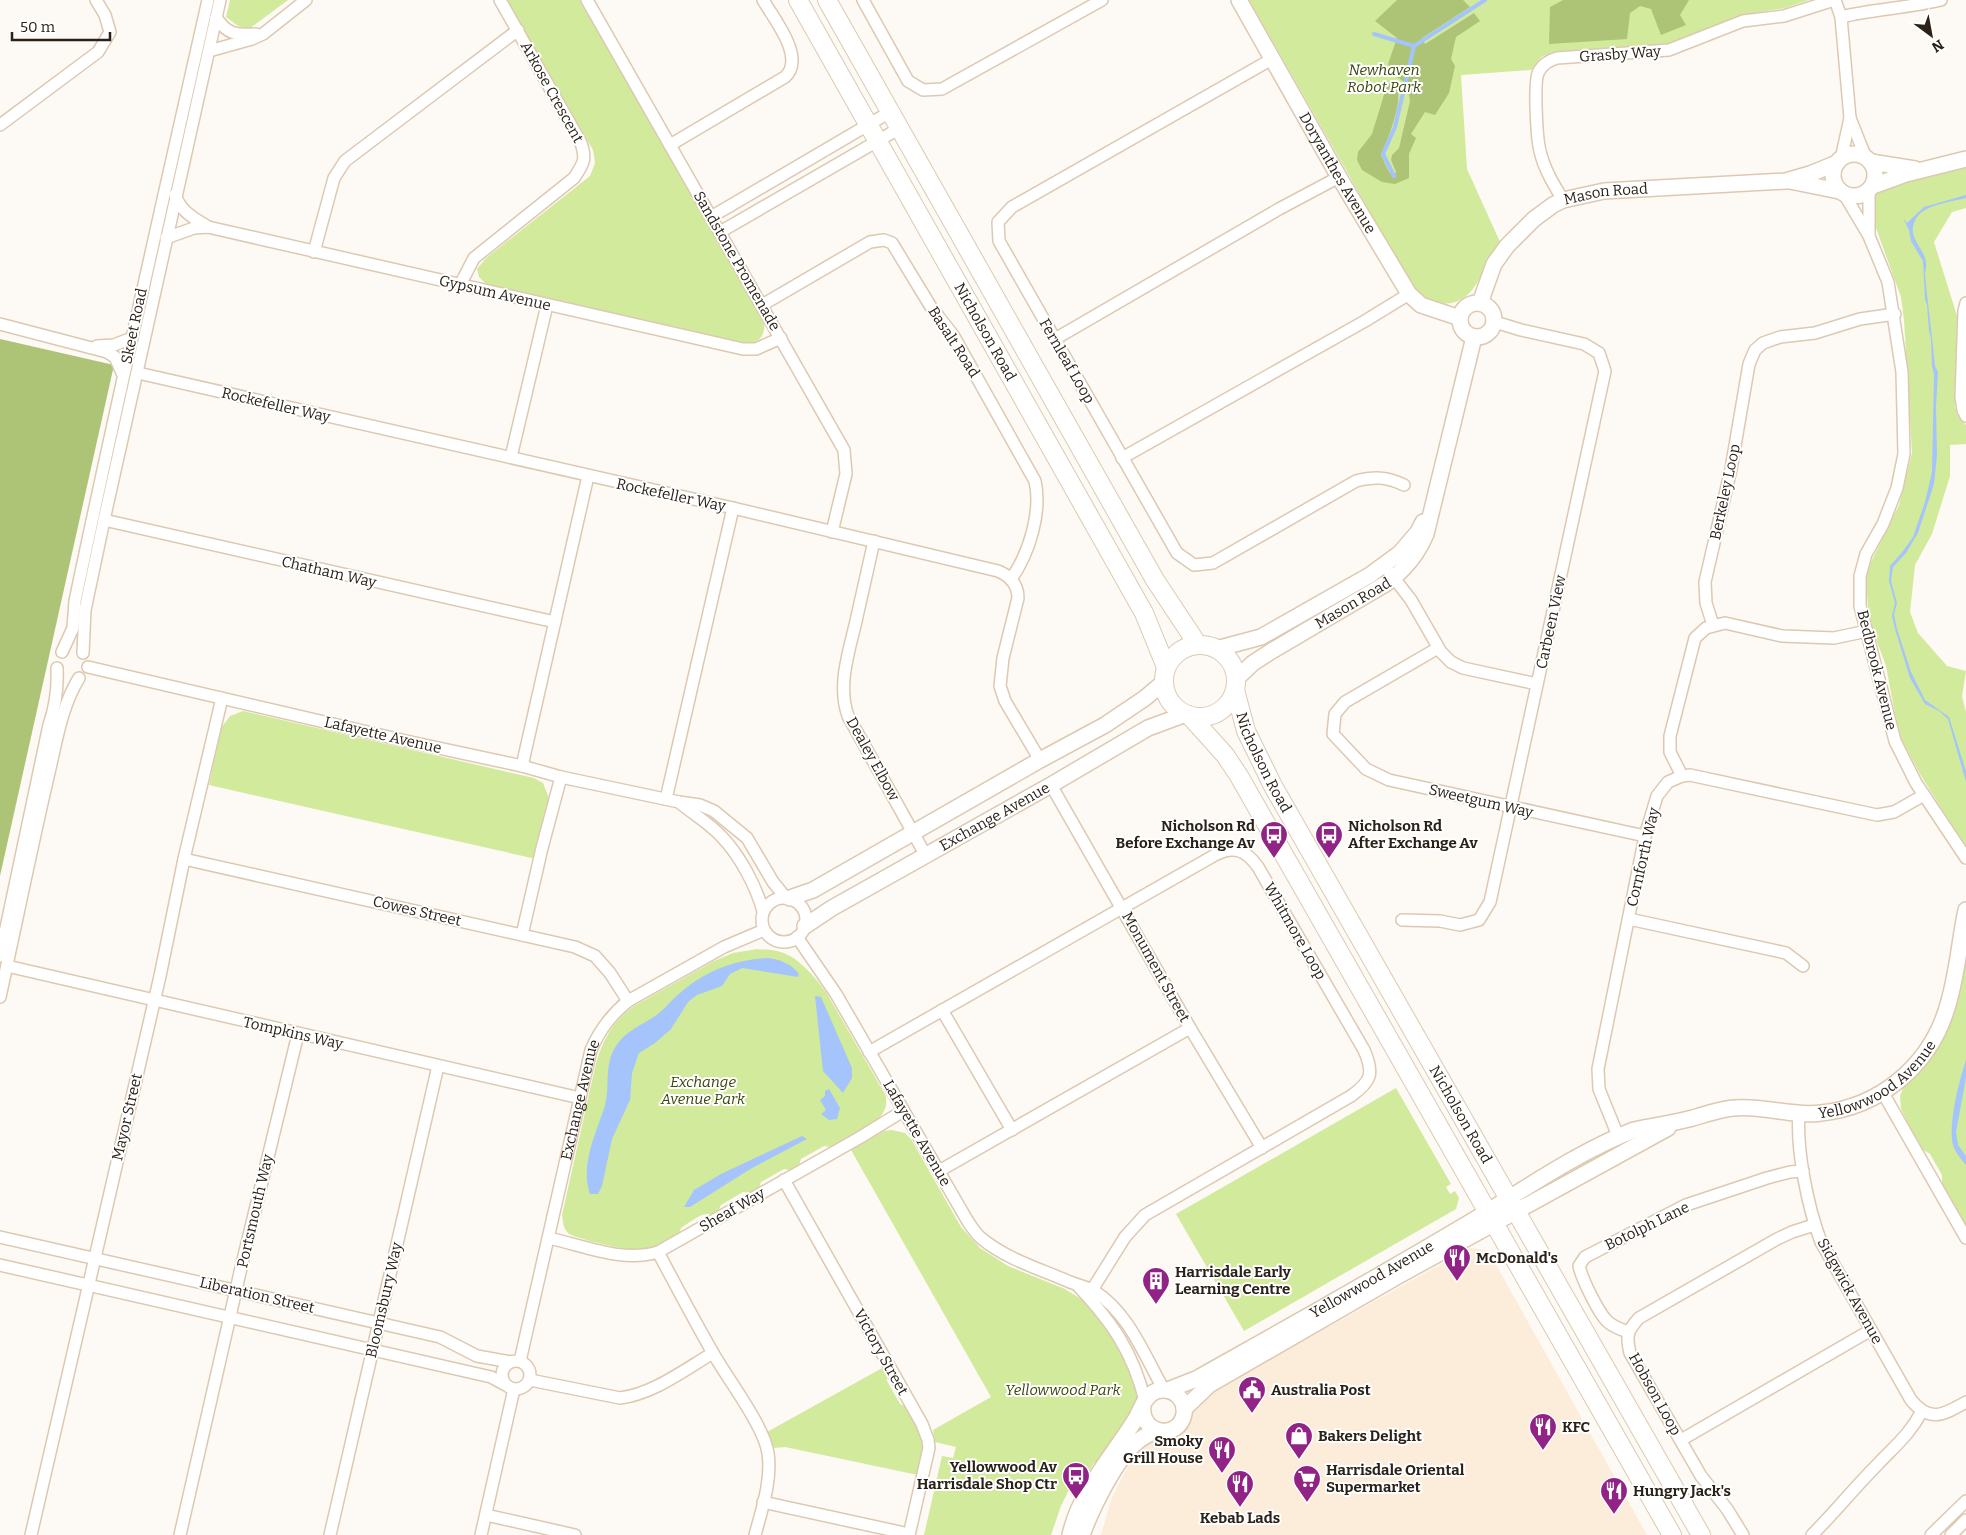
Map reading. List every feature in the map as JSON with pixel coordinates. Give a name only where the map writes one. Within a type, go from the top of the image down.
[{"type":"main road","name":"Nicholson Road","points":[[798,0],[870,124],[1144,613],[1165,675],[1168,698],[1172,705],[1188,715],[1225,755],[1239,776],[1672,1535]]},
{"type":"main road","name":"Nicholson Road","points":[[827,0],[1155,580],[1198,645]]},
{"type":"main road","points":[[1165,675],[1172,658],[1188,647],[1198,645],[1216,649]]},
{"type":"main road","name":"Nicholson Road","points":[[1216,649],[1230,662],[1246,731],[1273,786],[1701,1535]]},
{"type":"main road","name":"Nicholson Road","points":[[1188,715],[1200,717],[1211,715],[1221,710],[1228,702],[1235,684]]},
{"type":"street","points":[[0,125],[98,52],[110,32],[105,15],[96,0]]},
{"type":"street","name":"Skeet Road","points":[[62,652],[73,628],[76,601],[124,375],[208,0]]},
{"type":"street","name":"Skeet Road","points":[[84,653],[85,610],[138,373],[175,195],[220,0]]},
{"type":"street","points":[[209,52],[252,40],[263,34],[306,0]]},
{"type":"street","name":"Arkose Crescent","points":[[460,285],[474,258],[574,178],[582,166],[585,155],[581,143],[500,0]]},
{"type":"street","name":"Sandstone Promenade","points":[[587,0],[844,450],[846,474],[832,532]]},
{"type":"street","points":[[670,144],[786,77],[792,70],[794,62],[792,50],[763,0]]},
{"type":"street","points":[[862,0],[908,81],[923,90],[942,89],[1102,0]]},
{"type":"street","name":"Doryanthes Avenue","points":[[1239,0],[1409,294],[1421,304],[1460,318]]},
{"type":"street","points":[[1834,0],[1841,17],[1850,118],[1875,174],[1871,189]]},
{"type":"street","name":"Grasby Way","points":[[1563,200],[1553,184],[1539,150],[1536,82],[1539,70],[1547,62],[1557,58],[1669,50],[1743,20],[1784,16],[1834,0]]},
{"type":"street","points":[[1841,17],[1881,9],[1915,6],[1941,0]]},
{"type":"street","points":[[216,17],[224,28],[231,33],[244,35],[263,34]]},
{"type":"street","points":[[314,252],[334,178],[345,160],[518,30]]},
{"type":"street","name":"Fernleaf Loop","points":[[1272,58],[1012,207],[998,222],[999,242],[1177,553],[1194,565],[1212,563],[1356,481],[1370,477],[1382,477],[1404,486]]},
{"type":"street","points":[[712,216],[890,112]]},
{"type":"street","points":[[1850,118],[1839,161],[1832,177],[1834,185],[1841,193],[1856,197],[1871,189],[1924,169],[1966,159]]},
{"type":"street","points":[[720,232],[900,128]]},
{"type":"street","points":[[1839,161],[1853,154],[1868,160],[1924,169]]},
{"type":"street","name":"Mason Road","points":[[1480,303],[1489,274],[1507,246],[1534,219],[1563,200],[1604,192],[1786,181],[1810,174],[1839,161]]},
{"type":"street","points":[[1055,339],[1279,209],[1340,177]]},
{"type":"street","name":"Mason Road","points":[[1786,181],[1841,193]]},
{"type":"street","name":"Bedbrook Avenue","points":[[1869,236],[1871,189]]},
{"type":"street","name":"Bedbrook Avenue","points":[[1841,193],[1869,236],[1888,282],[1895,314],[1902,372],[1904,454],[1893,497],[1883,524],[1866,554],[1860,576],[1860,606],[1895,741],[1916,783],[1966,858]]},
{"type":"street","name":"Gypsum Avenue","points":[[175,195],[180,206],[187,214],[208,227]]},
{"type":"street","name":"Gypsum Avenue","points":[[166,238],[194,228],[208,227],[743,349],[756,349],[781,338]]},
{"type":"street","name":"Basalt Road","points":[[762,305],[870,242],[884,240],[894,246],[931,306],[953,335],[1035,481],[1038,502],[1027,554],[1011,580]]},
{"type":"street","points":[[1122,458],[1365,321],[1409,294]]},
{"type":"street","points":[[1480,303],[1491,310],[1494,322],[1488,334],[1483,337],[1474,337],[1465,332],[1460,318],[1467,306],[1480,303]]},
{"type":"street","points":[[1966,303],[1960,397],[1966,416]]},
{"type":"street","points":[[511,458],[547,305]]},
{"type":"street","name":"Berkeley Loop","points":[[1713,625],[1706,603],[1705,582],[1730,469],[1749,364],[1755,350],[1763,343],[1780,337],[1815,333],[1860,319],[1895,314]]},
{"type":"street","name":"Carbeen View","points":[[1402,920],[1440,921],[1460,925],[1479,920],[1490,902],[1605,372],[1599,353],[1584,344],[1494,322]]},
{"type":"street","points":[[0,324],[82,345],[115,357],[124,375]]},
{"type":"street","name":"Mason Road","points":[[1235,684],[1253,663],[1374,592],[1394,578],[1410,563],[1420,550],[1426,534],[1474,337]]},
{"type":"street","points":[[82,345],[105,347],[132,338]]},
{"type":"street","name":"Rockefeller Way","points":[[138,373],[994,569],[1007,575],[1011,580]]},
{"type":"street","points":[[522,766],[588,476]]},
{"type":"street","name":"Mason Road","points":[[1216,649],[1261,637],[1384,566],[1400,553],[1418,532],[1434,498]]},
{"type":"street","points":[[666,799],[733,508]]},
{"type":"street","name":"Chatham Way","points":[[104,520],[555,622]]},
{"type":"street","name":"Dealey Elbow","points":[[874,542],[845,670],[843,683],[844,706],[925,854]]},
{"type":"street","points":[[1384,566],[1411,600],[1438,648],[1451,662],[1463,668],[1537,684]]},
{"type":"street","points":[[1011,580],[1018,590],[1018,598],[1003,658],[1000,686],[1005,700],[1040,760]]},
{"type":"street","points":[[1867,631],[1834,638],[1782,636],[1725,623],[1706,628],[1695,638],[1670,736],[1670,752],[1682,776],[1690,775],[1877,816],[1894,812],[1924,795]]},
{"type":"street","name":"Sweetgum Way","points":[[1438,648],[1345,702],[1335,714],[1333,734],[1366,769],[1377,776],[1389,780],[1645,836]]},
{"type":"street","points":[[0,998],[4,961],[49,724],[56,704],[58,690],[57,668],[58,659],[62,652],[73,649],[84,653],[87,659],[88,667],[84,675],[79,678],[67,679],[61,675],[57,668]]},
{"type":"street","name":"Lafayette Avenue","points":[[88,667],[522,766],[561,777],[700,805],[714,811],[737,828],[751,845],[773,882],[788,898]]},
{"type":"street","name":"Exchange Avenue","points":[[788,898],[813,890],[1127,712],[1165,675]]},
{"type":"street","points":[[4,961],[62,721],[71,693],[79,678]]},
{"type":"street","name":"Mayor Street","points":[[30,1535],[155,999],[184,859],[222,698]]},
{"type":"street","name":"Exchange Avenue","points":[[801,932],[832,908],[925,854],[1051,785],[1148,728],[1188,715]]},
{"type":"street","name":"Cornforth Way","points":[[1618,1136],[1599,1089],[1598,1070],[1645,836],[1657,796],[1668,782],[1682,776]]},
{"type":"street","points":[[522,934],[561,777]]},
{"type":"street","name":"Monument Street","points":[[1051,785],[1190,1028],[1262,1148]]},
{"type":"street","name":"Lafayette Avenue","points":[[679,802],[714,829],[726,842],[740,862],[756,892],[763,911]]},
{"type":"street","name":"Whitmore Loop","points":[[869,1052],[1215,855],[1226,850],[1249,855],[1258,867],[1364,1050],[1370,1065],[1369,1079],[1364,1087],[1351,1096],[1145,1216],[1125,1238],[1092,1290]]},
{"type":"street","name":"Cowes Street","points":[[184,859],[575,947],[595,956],[610,973],[628,1001]]},
{"type":"street","points":[[788,898],[798,902],[806,917],[801,932],[785,942],[777,941],[764,930],[762,922],[763,911],[773,900],[788,898]]},
{"type":"street","name":"Yellowwood Avenue","points":[[1512,1206],[1618,1136],[1634,1130],[1732,1108],[1758,1107],[1819,1114],[1858,1104],[1883,1093],[1902,1079],[1919,1061],[1942,1024],[1952,987],[1966,910]]},
{"type":"street","points":[[1629,919],[1786,953],[1803,966]]},
{"type":"street","name":"Exchange Avenue","points":[[516,1361],[548,1238],[591,1050],[596,1038],[607,1021],[628,1001],[724,947],[764,930]]},
{"type":"street","name":"Lafayette Avenue","points":[[801,932],[903,1111],[967,1220],[979,1236],[995,1248],[1020,1261],[1092,1290],[1106,1300],[1120,1314],[1133,1333],[1166,1390]]},
{"type":"street","name":"Tompkins Way","points":[[4,961],[298,1034],[580,1098]]},
{"type":"street","points":[[942,1010],[1012,1130]]},
{"type":"street","points":[[939,1171],[1190,1028]]},
{"type":"street","name":"Portsmouth Way","points":[[180,1535],[298,1034]]},
{"type":"street","name":"Bloomsbury Way","points":[[330,1535],[438,1066]]},
{"type":"street","points":[[1883,1093],[1966,1238]]},
{"type":"street","name":"Sheaf Way","points":[[548,1238],[616,1254],[642,1256],[658,1252],[903,1111]]},
{"type":"street","name":"Sidgwick Avenue","points":[[1799,1113],[1803,1171],[1814,1225],[1821,1242],[1911,1400],[1922,1411]]},
{"type":"street","name":"Yellowwood Avenue","points":[[1070,1535],[1080,1506],[1091,1485],[1153,1392],[1166,1390],[1196,1379],[1512,1206],[1683,1120]]},
{"type":"street","name":"Botolph Lane","points":[[1628,1332],[1612,1325],[1605,1319],[1582,1277],[1579,1266],[1586,1257],[1686,1205],[1767,1178],[1803,1171]]},
{"type":"street","name":"Victory Street","points":[[784,1180],[927,1436],[928,1458],[909,1535]]},
{"type":"street","name":"Yellowwood Avenue","points":[[1082,1535],[1103,1489],[1137,1442],[1157,1430],[1164,1432],[1177,1427],[1184,1416],[1184,1409],[1209,1385],[1398,1276],[1490,1218]]},
{"type":"street","name":"Hobson Loop","points":[[1743,1535],[1727,1509],[1701,1476],[1630,1353],[1628,1332],[1639,1318],[1777,1239],[1814,1225]]},
{"type":"street","name":"Liberation Street","points":[[0,1237],[378,1322],[440,1337],[477,1356],[516,1361]]},
{"type":"street","points":[[658,1252],[713,1353],[758,1426],[766,1445],[769,1467],[755,1535]]},
{"type":"street","name":"Liberation Street","points":[[0,1265],[490,1377],[509,1386]]},
{"type":"street","name":"Lafayette Avenue","points":[[1077,1285],[1109,1320],[1121,1338],[1137,1371],[1144,1403]]},
{"type":"street","points":[[1681,1440],[1871,1330]]},
{"type":"street","points":[[530,1380],[620,1398],[634,1397],[713,1353]]},
{"type":"street","points":[[481,1535],[509,1386],[502,1372],[504,1367],[516,1361],[529,1368],[530,1380],[523,1388],[509,1386]]},
{"type":"street","points":[[1166,1390],[1179,1397],[1184,1409]]},
{"type":"street","points":[[1812,1535],[1903,1439],[1913,1427],[1922,1411],[1927,1414],[1936,1415],[1948,1412],[1966,1402]]},
{"type":"street","points":[[1144,1403],[1144,1418],[1147,1424],[1157,1430]]},
{"type":"street","points":[[1931,1535],[1966,1501]]},
{"type":"street","points":[[763,1502],[909,1535]]},
{"type":"street","points":[[486,1515],[574,1535]]},
{"type":"street","points":[[1950,1535],[1966,1520]]},
{"type":"shaded area","points":[[1470,1248],[1485,1250],[1490,1254],[1647,1535],[1101,1535],[1112,1497],[1136,1452],[1201,1398]]},
{"type":"green space","points":[[230,0],[288,0],[249,29],[238,26],[226,17]]},
{"type":"green space","points":[[507,0],[581,0],[764,320],[764,331],[757,341],[742,343],[486,284],[479,277],[477,269],[486,258],[590,176],[595,163],[593,150]]},
{"type":"green space","name":"Newhaven Robot Park","points":[[1249,0],[1809,0],[1785,8],[1742,15],[1665,45],[1553,52],[1541,57],[1531,70],[1461,75],[1467,169],[1500,242],[1470,292],[1462,299],[1452,303],[1440,303],[1427,299],[1411,284]]},
{"type":"green space","points":[[1397,0],[1463,0],[1470,7],[1422,38],[1425,44],[1474,13],[1480,21],[1456,37],[1451,59],[1455,66],[1449,93],[1435,115],[1425,112],[1411,134],[1416,138],[1409,154],[1409,178],[1395,184],[1382,182],[1362,170],[1357,160],[1358,152],[1372,134],[1387,85],[1390,81],[1395,82],[1398,89],[1398,97],[1395,118],[1381,155],[1389,172],[1394,176],[1396,172],[1391,160],[1392,155],[1399,148],[1410,101],[1407,84],[1394,75],[1388,64],[1397,38],[1375,21]]},
{"type":"green space","points":[[1563,0],[1689,0],[1680,15],[1686,25],[1661,35],[1651,9],[1640,6],[1630,13],[1627,39],[1549,44],[1550,7]]},
{"type":"green space","points":[[1966,167],[1966,208],[1952,212],[1934,242],[1957,316],[1955,407],[1958,416],[1966,425],[1966,444],[1950,445],[1950,476],[1932,534],[1915,565],[1910,612],[1918,633],[1947,666],[1966,671],[1962,696],[1966,712],[1966,848],[1920,774],[1902,740],[1886,666],[1873,631],[1868,607],[1866,582],[1869,566],[1899,505],[1912,453],[1901,297],[1872,217],[1873,198],[1878,190],[1886,185]]},
{"type":"green space","points":[[0,339],[114,365],[0,876]]},
{"type":"green space","points":[[243,711],[534,778],[543,783],[549,798],[536,859],[209,785],[221,728],[230,716]]},
{"type":"green space","name":"Exchange Avenue Park","points":[[757,949],[774,950],[791,957],[810,973],[826,992],[886,1096],[884,1111],[875,1122],[860,1132],[831,1147],[824,1146],[801,1159],[799,1165],[790,1170],[784,1169],[761,1182],[759,1188],[751,1193],[743,1192],[721,1205],[717,1212],[702,1215],[681,1228],[679,1234],[656,1246],[640,1250],[625,1249],[568,1233],[564,1227],[562,1215],[596,1063],[602,1046],[614,1024],[634,1006],[714,961],[733,953]]},
{"type":"green space","points":[[1966,949],[1966,1226],[1942,1184],[1942,1175],[1930,1154],[1922,1149],[1911,1129],[1901,1109],[1900,1096],[1904,1086],[1931,1058],[1939,1046],[1952,1016]]},
{"type":"green space","points":[[1396,1088],[1451,1184],[1446,1187],[1450,1194],[1455,1191],[1459,1198],[1456,1209],[1244,1331],[1176,1214]]},
{"type":"green space","name":"Yellowwood Park","points":[[892,1130],[905,1133],[911,1139],[961,1227],[980,1248],[1008,1266],[1065,1289],[1089,1304],[1124,1352],[1137,1388],[1137,1407],[1100,1461],[1094,1463],[1085,1477],[1077,1474],[1061,1506],[1051,1535],[924,1535],[942,1456],[953,1458],[956,1447],[935,1442],[933,1430],[991,1397],[851,1150],[884,1131]]},
{"type":"green space","points":[[884,1367],[888,1374],[887,1381],[900,1404],[907,1407],[920,1434],[923,1446],[918,1475],[785,1447],[773,1448],[767,1432]]},
{"type":"water","points":[[1966,195],[1966,198],[1927,209],[1917,217],[1914,224],[1914,236],[1925,257],[1926,263],[1927,298],[1935,366],[1938,372],[1936,407],[1937,455],[1934,484],[1918,533],[1906,553],[1893,567],[1891,581],[1897,603],[1894,614],[1897,629],[1911,672],[1925,700],[1949,717],[1966,771],[1966,782],[1948,719],[1939,711],[1925,704],[1910,678],[1892,616],[1895,603],[1889,581],[1890,566],[1913,537],[1925,502],[1932,472],[1934,375],[1925,299],[1923,261],[1911,241],[1909,230],[1903,218],[1907,223],[1924,207]]},
{"type":"water","points":[[767,958],[789,965],[799,974],[798,977],[742,968],[730,974],[722,986],[697,995],[688,1002],[671,1029],[655,1043],[639,1053],[632,1073],[630,1100],[612,1139],[602,1186],[598,1194],[590,1194],[587,1184],[587,1173],[590,1151],[606,1101],[608,1069],[612,1053],[620,1040],[658,1014],[690,985],[710,973],[743,961]]},
{"type":"water","points":[[815,996],[821,997],[852,1068],[852,1078],[843,1093],[823,1071]]},
{"type":"water","points":[[1966,1060],[1966,1078],[1956,1132],[1958,1145],[1966,1156],[1966,1165],[1953,1145],[1952,1126],[1955,1102]]},
{"type":"water","points":[[829,1089],[840,1108],[837,1119],[829,1120],[821,1114],[826,1110],[820,1100],[825,1096],[825,1091]]},
{"type":"water","points":[[802,1136],[807,1139],[752,1168],[690,1207],[684,1207],[694,1190],[721,1174]]},
{"type":"waterway","points":[[1394,176],[1383,154],[1395,127],[1414,46],[1485,0]]},
{"type":"waterway","points":[[1374,34],[1414,46]]},
{"type":"place","name":"Nicholson Rd Before Exchange Av","points":[[1274,859]]},
{"type":"place","name":"Nicholson Rd After Exchange Av","points":[[1329,859]]},
{"type":"place","name":"McDonald's","points":[[1457,1282]]},
{"type":"place","name":"Harrisdale Early Learning Centre","points":[[1156,1305]]},
{"type":"place","name":"Australia Post","points":[[1252,1414]]},
{"type":"place","name":"KFC","points":[[1543,1451]]},
{"type":"place","name":"Bakers Delight","points":[[1299,1460]]},
{"type":"place","name":"Smoky Grill House","points":[[1222,1474]]},
{"type":"place","name":"Yellowwood Av Harrisdale Shop Ctr","points":[[1076,1500]]},
{"type":"place","name":"Harrisdale Oriental Supermarket","points":[[1307,1503]]},
{"type":"place","name":"Kebab Lads","points":[[1240,1508]]},
{"type":"place","name":"Hungry Jack's","points":[[1614,1515]]}]
